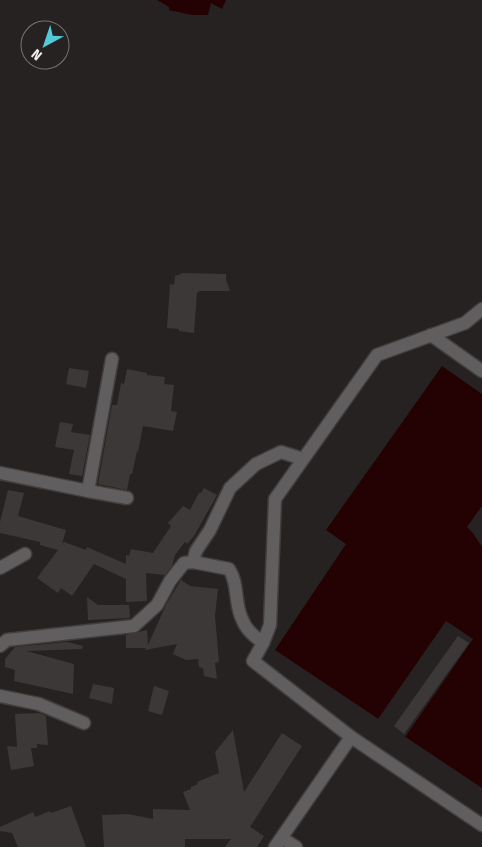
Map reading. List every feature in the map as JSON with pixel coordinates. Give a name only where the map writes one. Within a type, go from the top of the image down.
[{"type":"street","points":[[482,309],[465,323],[377,355],[275,499],[270,625],[263,643],[252,661],[351,737],[482,825]]},
{"type":"street","points":[[432,335],[482,371]]},
{"type":"street","points":[[88,491],[112,359]]},
{"type":"street","points":[[193,562],[196,551],[210,530],[230,488],[256,464],[281,452],[303,459]]},
{"type":"street","points":[[0,473],[127,498]]},
{"type":"street","points":[[0,568],[24,554]]},
{"type":"street","points":[[0,646],[7,640],[134,626],[157,605],[170,581],[184,563],[193,562],[229,569],[234,577],[241,618],[250,633],[263,643]]},
{"type":"street","points":[[0,696],[39,704],[84,723]]},
{"type":"street","points":[[296,847],[278,842],[351,737]]},
{"type":"shaded area","points":[[157,0],[226,0],[222,9],[211,3],[208,15],[192,15],[169,10],[169,7]]},
{"type":"shaded area","points":[[442,366],[482,394],[482,506],[467,527],[482,547],[482,788],[275,650],[346,544],[326,530]]},
{"type":"pier","points":[[446,621],[473,639],[405,737],[378,719]]},
{"type":"building","points":[[183,273],[226,274],[230,291],[197,292],[194,333],[167,328],[170,284],[174,285],[175,276]]},
{"type":"building","points":[[69,368],[89,371],[86,388],[66,384]]},
{"type":"building","points":[[127,369],[147,373],[147,375],[165,377],[164,384],[174,385],[171,411],[177,412],[173,431],[143,426],[127,490],[98,484],[112,405],[117,405],[121,383],[124,384]]},
{"type":"building","points":[[60,422],[73,424],[71,432],[90,435],[82,476],[69,474],[74,450],[55,447]]},
{"type":"building","points":[[204,488],[217,495],[194,536],[187,544],[185,542],[175,555],[172,566],[165,575],[146,573],[147,601],[126,602],[126,579],[94,564],[72,596],[61,588],[58,593],[37,578],[58,550],[40,545],[40,542],[0,533],[0,522],[8,490],[24,493],[18,516],[66,530],[62,544],[64,542],[86,550],[87,547],[126,564],[126,555],[129,556],[131,549],[153,553],[171,526],[168,523],[183,506],[190,510],[199,493]]},
{"type":"building","points":[[181,580],[190,586],[218,589],[215,616],[219,662],[215,663],[217,679],[204,676],[203,668],[199,667],[198,659],[186,660],[173,654],[177,644],[145,650],[146,648],[126,648],[126,635],[147,630],[148,645],[166,605]]},
{"type":"building","points":[[87,597],[98,605],[129,605],[130,618],[88,620]]},
{"type":"building","points":[[458,636],[469,643],[404,734],[394,726]]},
{"type":"building","points":[[67,642],[83,646],[82,649],[26,651],[74,664],[73,694],[14,681],[15,670],[5,667],[5,659],[15,647]]},
{"type":"building","points":[[93,684],[114,688],[112,704],[89,698]]},
{"type":"building","points":[[154,686],[169,691],[162,715],[148,711]]},
{"type":"building","points":[[39,713],[46,716],[48,745],[37,744],[37,748],[31,748],[34,766],[11,770],[7,746],[17,747],[15,714]]},
{"type":"building","points":[[233,730],[244,792],[282,733],[302,746],[250,827],[264,836],[257,847],[225,847],[231,839],[185,839],[185,847],[104,847],[102,815],[128,814],[153,819],[153,809],[190,810],[183,792],[198,784],[197,782],[219,773],[215,752]]},
{"type":"building","points":[[71,806],[86,847],[18,847],[12,833],[0,831],[0,827],[33,812],[35,817]]}]
